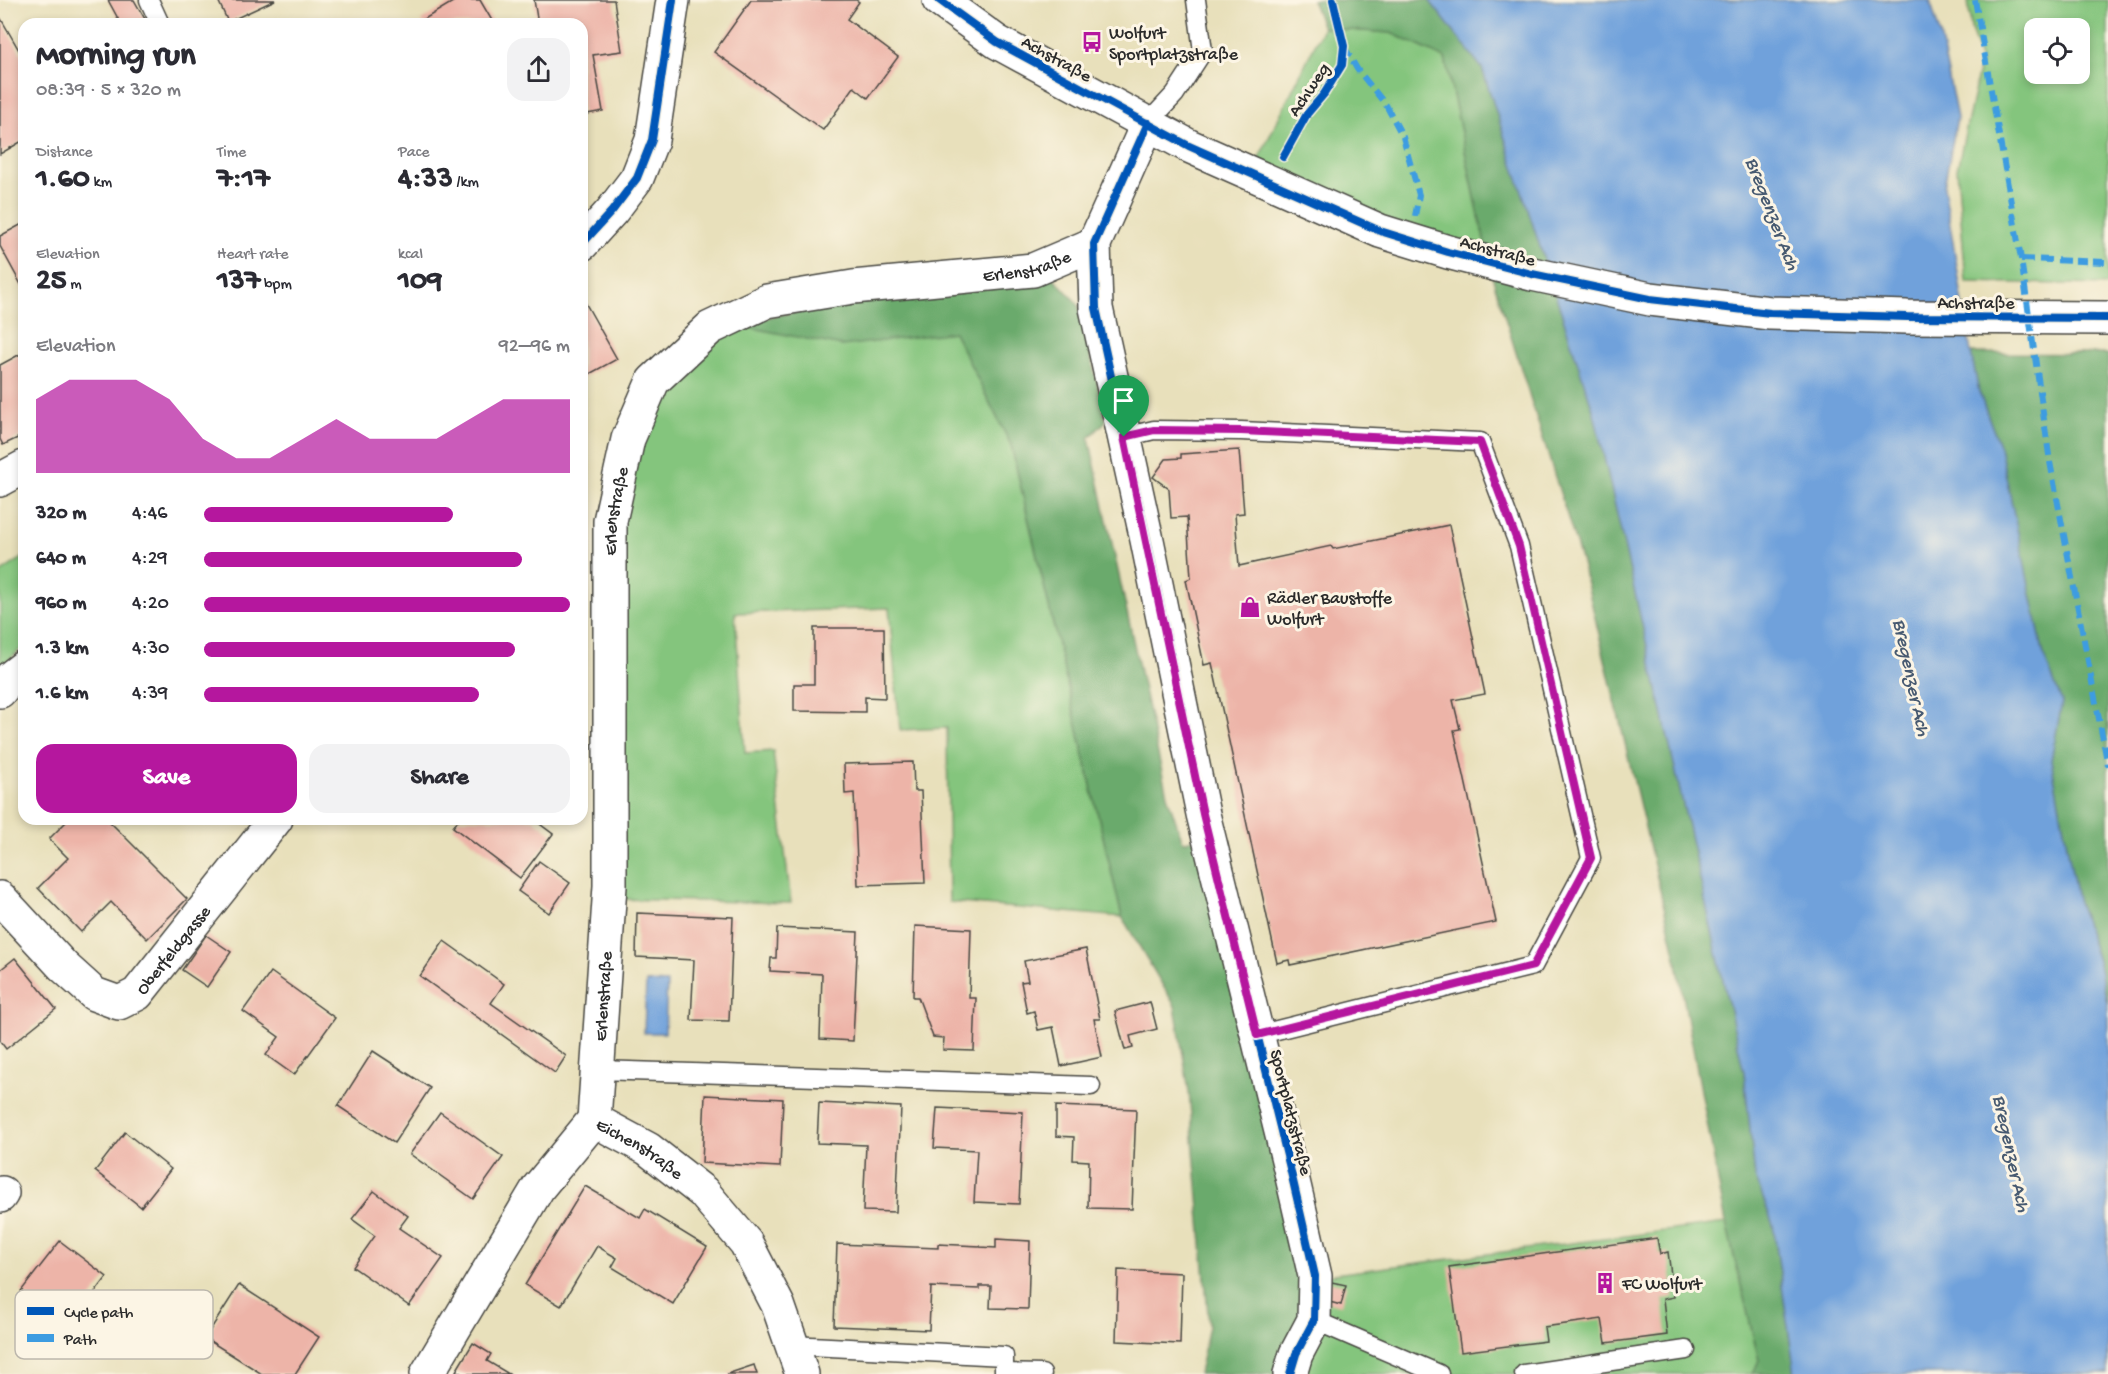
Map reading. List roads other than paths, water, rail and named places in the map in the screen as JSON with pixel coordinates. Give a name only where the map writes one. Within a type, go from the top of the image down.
[{"type":"street","points":[[588,237],[637,178],[652,140],[673,0]]},
{"type":"street","name":"Achstraße","points":[[939,0],[997,42],[1189,146],[1380,231],[1448,252],[1532,274],[1650,299],[1770,313],[1907,317],[2108,318]]},
{"type":"street","name":"Sportplatzstraße","points":[[1148,123],[1094,244],[1096,308],[1203,814],[1315,1276],[1314,1320],[1296,1353],[1290,1374]]},
{"type":"street","name":"Erlenstraße","points":[[594,1120],[610,886],[610,521],[628,439],[653,381],[710,328],[767,302],[853,287],[1033,270],[1094,244]]},
{"type":"street","points":[[0,480],[18,471]]},
{"type":"street","points":[[0,691],[18,672]]},
{"type":"street","name":"Oberfeldgasse","points":[[0,898],[63,966],[94,994],[119,1003],[137,994],[271,825]]},
{"type":"street","name":"Eichenstraße","points":[[427,1374],[538,1188],[594,1120],[648,1149],[703,1192],[746,1243],[778,1305],[796,1359]]},
{"type":"lane","points":[[149,0],[157,18]]},
{"type":"lane","points":[[1148,123],[1175,94],[1203,51],[1196,0]]},
{"type":"lane","points":[[1124,437],[1154,430],[1241,431],[1480,442],[1519,546],[1591,858],[1533,966],[1257,1035]]},
{"type":"lane","points":[[598,1070],[1091,1086]]},
{"type":"lane","points":[[1314,1320],[1440,1374]]},
{"type":"lane","points":[[1524,1374],[1686,1350]]},
{"type":"lane","points":[[796,1359],[1004,1356],[1004,1372],[1042,1374]]},
{"type":"water","name":"Bregenzer Ach","points":[[1429,0],[1930,0],[1940,34],[1957,118],[1944,187],[1971,353],[1979,392],[2000,448],[2044,656],[2062,702],[2051,760],[2077,899],[2099,964],[2108,1007],[2108,1374],[1795,1374],[1773,1225],[1755,1176],[1744,1072],[1594,413],[1482,68]]},
{"type":"water","points":[[646,982],[667,983],[665,1033],[644,1033]]},
{"type":"place","name":"Wolfurt Sportplatzstraße","points":[[1092,42]]},
{"type":"place","name":"Rädler Baustoffe Wolfurt","points":[[1250,607]]},
{"type":"place","name":"FC Wolfurt","points":[[1605,1283]]}]
